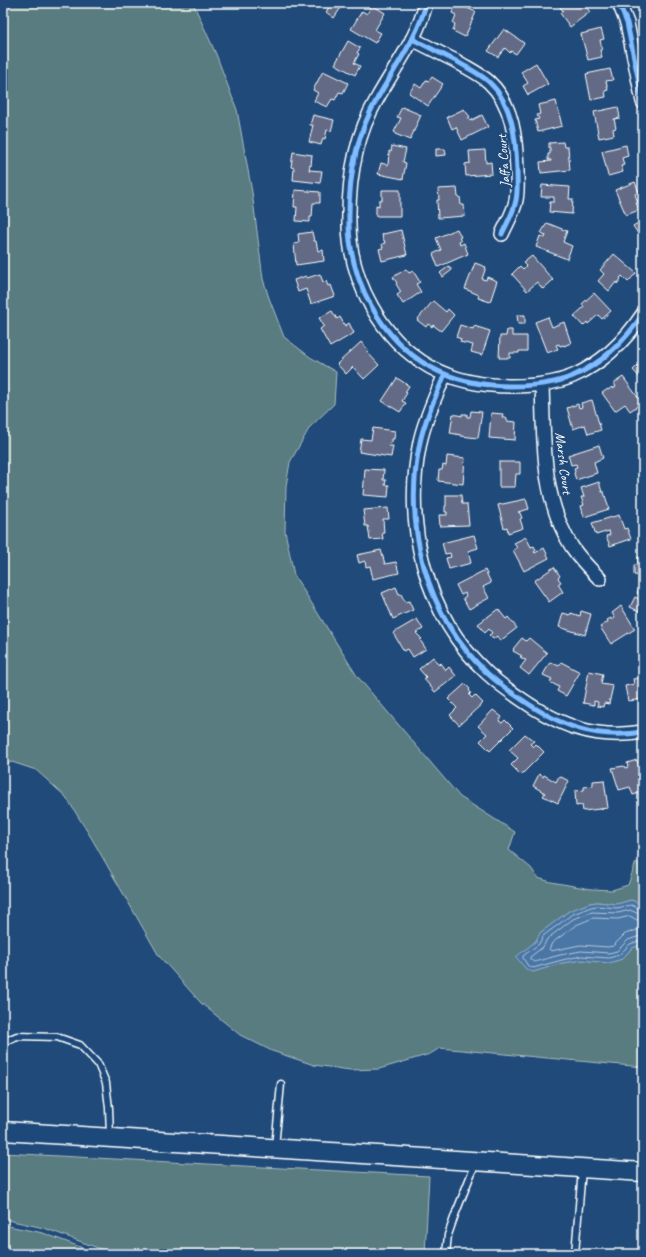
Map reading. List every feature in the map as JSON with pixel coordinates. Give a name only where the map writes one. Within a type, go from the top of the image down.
[{"type":"main road","points":[[3,1131],[643,1172]]},
{"type":"street","points":[[426,3],[421,20],[412,39],[366,122],[356,151],[350,181],[349,226],[352,249],[363,290],[378,317],[396,339],[412,354],[445,374],[475,383],[498,386],[521,386],[558,381],[589,368],[623,341],[643,314]]},
{"type":"street","points":[[618,3],[627,23],[643,102]]},
{"type":"street","name":"Jaffa Court","points":[[412,39],[480,74],[498,92],[505,103],[514,132],[518,188],[512,214],[502,234]]},
{"type":"street","points":[[445,374],[420,441],[416,462],[414,489],[415,518],[423,565],[437,604],[448,624],[472,657],[487,673],[530,706],[556,720],[577,729],[592,733],[610,735],[643,732]]},
{"type":"street","name":"Marsh Court","points":[[542,384],[545,461],[549,488],[554,507],[563,530],[572,547],[580,558],[600,579]]},
{"type":"lane","points":[[3,1042],[16,1036],[57,1038],[80,1045],[98,1064],[106,1083],[110,1138]]},
{"type":"lane","points":[[275,1148],[281,1084]]},
{"type":"lane","points":[[446,1254],[448,1235],[476,1161]]},
{"type":"lane","points":[[575,1254],[582,1168]]},
{"type":"green space","points":[[3,3],[193,3],[216,54],[237,110],[252,192],[263,279],[284,337],[310,357],[336,372],[334,404],[310,427],[290,462],[286,486],[285,531],[294,575],[357,676],[460,797],[515,832],[509,850],[531,868],[538,878],[551,882],[591,889],[612,890],[628,885],[636,862],[643,867],[643,908],[641,904],[631,900],[617,904],[597,902],[590,903],[569,911],[540,933],[536,941],[517,957],[533,972],[562,963],[582,960],[609,963],[622,959],[632,948],[643,944],[643,1067],[440,1048],[430,1054],[379,1069],[350,1070],[314,1065],[272,1051],[240,1035],[201,1003],[159,956],[92,839],[66,797],[36,770],[12,762],[3,765]]},
{"type":"green space","points":[[3,1153],[429,1176],[425,1254],[114,1254],[44,1228],[3,1219]]},
{"type":"green space","points":[[3,1225],[43,1233],[99,1254],[3,1254]]},
{"type":"water","points":[[631,900],[641,904],[643,908],[643,944],[632,948],[622,959],[609,963],[582,960],[562,963],[533,972],[526,969],[516,957],[536,941],[540,933],[569,911],[590,903],[597,902],[617,904]]},
{"type":"building","points":[[323,3],[344,3],[334,18],[326,12],[329,7]]},
{"type":"building","points":[[456,3],[476,12],[465,37],[453,31],[455,24],[453,23],[456,15],[452,13]]},
{"type":"building","points":[[557,3],[575,3],[578,7],[583,3],[590,12],[570,27],[560,13],[563,11]]},
{"type":"building","points":[[372,5],[385,13],[375,30],[381,33],[375,43],[351,29],[362,11],[367,14]]},
{"type":"building","points":[[504,29],[524,43],[516,54],[511,51],[510,53],[505,48],[498,57],[488,51]]},
{"type":"building","points":[[601,29],[604,39],[600,40],[602,57],[588,60],[581,34]]},
{"type":"building","points":[[348,41],[360,48],[357,53],[359,54],[354,63],[360,66],[355,75],[335,64]]},
{"type":"building","points":[[536,63],[548,84],[528,95],[523,86],[528,83],[521,72]]},
{"type":"building","points":[[610,69],[613,80],[606,81],[608,90],[605,91],[606,97],[591,100],[586,74]]},
{"type":"building","points":[[323,71],[348,83],[343,93],[339,92],[335,100],[332,99],[327,107],[314,101],[318,93],[313,90]]},
{"type":"building","points":[[432,77],[443,84],[428,106],[409,93],[415,84],[421,88],[426,80],[429,81]]},
{"type":"building","points":[[556,101],[562,126],[538,132],[535,120],[539,119],[537,115],[540,114],[538,105]]},
{"type":"building","points":[[402,107],[421,115],[410,140],[395,134],[394,132],[401,118],[397,117]]},
{"type":"building","points":[[618,107],[620,118],[614,119],[616,128],[613,129],[614,135],[599,138],[594,112]]},
{"type":"building","points":[[464,109],[470,117],[468,118],[470,121],[482,115],[488,127],[462,140],[456,127],[452,129],[447,117]]},
{"type":"building","points":[[313,115],[334,120],[331,131],[327,130],[325,139],[323,138],[321,145],[309,142],[313,125],[310,125]]},
{"type":"building","points":[[563,142],[564,147],[568,147],[570,170],[541,173],[540,162],[551,161],[548,160],[548,154],[550,154],[549,143]]},
{"type":"building","points":[[626,145],[628,156],[622,158],[624,165],[621,166],[623,172],[608,176],[602,151]]},
{"type":"building","points":[[392,146],[406,149],[403,162],[406,163],[403,179],[378,174],[381,163],[388,165],[389,151],[391,152]]},
{"type":"building","points":[[436,149],[445,149],[446,155],[436,156]]},
{"type":"building","points":[[485,150],[486,163],[491,162],[492,174],[466,176],[465,164],[470,163],[469,151]]},
{"type":"building","points":[[293,152],[312,155],[309,170],[322,171],[320,183],[293,180],[294,168],[291,167]]},
{"type":"building","points":[[635,182],[639,192],[635,194],[638,203],[636,203],[639,210],[626,215],[615,190]]},
{"type":"building","points":[[542,185],[570,187],[569,199],[573,199],[572,214],[549,212],[550,202],[554,202],[554,197],[541,197]]},
{"type":"building","points":[[457,188],[461,205],[464,205],[465,216],[438,218],[438,189]]},
{"type":"building","points":[[295,190],[320,192],[320,203],[313,203],[310,222],[296,221],[297,207],[294,207]]},
{"type":"building","points":[[382,190],[400,190],[400,216],[376,216],[376,205],[379,206],[379,200],[382,200]]},
{"type":"building","points":[[643,220],[643,241],[633,226]]},
{"type":"building","points":[[547,223],[567,231],[563,242],[572,246],[567,259],[536,247],[540,236],[545,238],[546,235],[541,233]]},
{"type":"building","points":[[457,229],[461,237],[459,238],[461,241],[459,242],[460,245],[464,243],[468,254],[438,267],[433,254],[441,250],[436,238]]},
{"type":"building","points":[[401,230],[407,255],[382,261],[379,249],[383,248],[382,244],[385,243],[382,235]]},
{"type":"building","points":[[312,232],[318,251],[323,250],[324,261],[296,265],[294,244],[299,243],[298,234]]},
{"type":"building","points":[[614,254],[636,273],[628,282],[622,276],[617,284],[616,282],[609,291],[598,281],[604,274],[600,270]]},
{"type":"building","points":[[532,256],[553,280],[543,289],[537,282],[527,291],[512,274],[520,266],[523,269],[526,266],[523,263]]},
{"type":"building","points":[[475,263],[486,267],[482,279],[486,280],[487,277],[497,281],[490,302],[478,298],[479,295],[465,289]]},
{"type":"building","points":[[449,266],[452,270],[443,277],[440,273]]},
{"type":"building","points":[[406,269],[409,273],[413,271],[420,282],[416,284],[421,292],[403,304],[397,295],[401,292],[393,277]]},
{"type":"building","points":[[320,274],[323,282],[326,281],[328,286],[331,285],[335,296],[311,304],[306,289],[298,292],[294,280]]},
{"type":"building","points":[[594,293],[611,311],[602,319],[598,315],[588,324],[587,322],[583,326],[574,316],[584,307],[582,304]]},
{"type":"building","points":[[433,301],[446,312],[448,309],[454,315],[441,331],[433,325],[432,327],[428,324],[426,327],[417,320]]},
{"type":"building","points":[[332,311],[337,319],[340,317],[345,326],[349,323],[354,333],[330,347],[320,329],[324,326],[319,318]]},
{"type":"building","points":[[517,315],[525,315],[525,324],[518,324]]},
{"type":"building","points":[[548,317],[552,327],[564,322],[571,343],[564,346],[560,346],[559,344],[556,345],[558,349],[547,353],[535,322]]},
{"type":"building","points":[[460,325],[473,329],[474,326],[490,331],[482,355],[471,352],[473,345],[460,342],[461,339],[456,337]]},
{"type":"building","points":[[507,330],[512,330],[512,336],[527,336],[527,351],[510,353],[510,358],[499,358],[500,336],[506,336]]},
{"type":"building","points":[[361,342],[368,350],[367,352],[379,365],[364,379],[353,367],[346,374],[337,364]]},
{"type":"building","points":[[641,362],[643,365],[643,381],[633,370]]},
{"type":"building","points":[[623,377],[642,403],[630,411],[625,404],[615,411],[602,393],[612,387],[613,389],[616,387],[614,383]]},
{"type":"building","points":[[397,378],[409,386],[402,401],[406,403],[400,412],[382,401]]},
{"type":"building","points":[[592,400],[601,430],[588,434],[585,425],[573,429],[567,408],[578,404],[579,408],[582,407],[581,403]]},
{"type":"building","points":[[471,411],[482,412],[478,438],[450,433],[453,414],[462,416],[462,414],[467,414],[467,417],[470,417]]},
{"type":"building","points":[[491,413],[503,414],[502,418],[507,418],[507,421],[516,422],[515,440],[489,438]]},
{"type":"building","points":[[373,428],[395,431],[394,439],[392,439],[392,443],[390,442],[389,446],[393,446],[391,457],[359,452],[361,439],[371,440]]},
{"type":"building","points":[[599,445],[603,458],[594,462],[597,473],[576,480],[574,468],[577,467],[576,464],[571,465],[568,455]]},
{"type":"building","points":[[447,456],[465,458],[463,484],[438,481],[439,470],[442,470],[443,465],[446,466]]},
{"type":"building","points":[[499,462],[520,462],[520,474],[516,474],[515,487],[499,487]]},
{"type":"building","points":[[365,469],[384,470],[383,480],[386,480],[385,485],[389,485],[388,497],[363,495]]},
{"type":"building","points":[[599,482],[602,492],[604,492],[609,509],[584,517],[581,506],[584,505],[581,497],[584,497],[581,488]]},
{"type":"building","points":[[446,495],[461,495],[462,504],[467,504],[469,525],[440,526],[439,515],[447,515],[447,512],[445,512]]},
{"type":"building","points":[[526,499],[529,509],[518,512],[522,518],[520,519],[523,528],[508,533],[507,527],[504,528],[498,505]]},
{"type":"building","points":[[388,508],[389,519],[383,519],[383,539],[370,540],[368,526],[365,526],[363,510]]},
{"type":"building","points":[[619,515],[624,529],[627,528],[631,539],[610,546],[606,536],[610,535],[609,531],[596,535],[592,523]]},
{"type":"building","points":[[474,535],[478,548],[468,551],[471,563],[449,569],[446,558],[451,557],[450,553],[445,554],[442,543]]},
{"type":"building","points":[[526,537],[531,547],[534,546],[536,550],[534,552],[535,553],[544,548],[549,558],[524,571],[513,550],[517,548],[514,543]]},
{"type":"building","points":[[640,547],[643,547],[643,576],[634,575],[634,565],[638,565],[638,557],[640,557]]},
{"type":"building","points":[[381,550],[385,564],[396,562],[399,573],[373,579],[370,566],[366,567],[365,561],[359,563],[357,555]]},
{"type":"building","points":[[554,567],[560,576],[558,578],[561,582],[558,584],[563,592],[549,602],[534,581]]},
{"type":"building","points":[[485,570],[491,583],[483,587],[489,598],[469,609],[463,598],[466,596],[465,593],[461,595],[456,585]]},
{"type":"building","points":[[641,583],[643,584],[643,613],[630,607],[635,597],[639,599],[640,595],[637,593]]},
{"type":"building","points":[[396,587],[405,602],[409,601],[413,610],[393,619],[382,593]]},
{"type":"building","points":[[621,606],[635,629],[611,644],[600,627],[608,622],[607,620],[611,618],[612,620],[615,618],[612,613]]},
{"type":"building","points":[[498,609],[506,619],[508,617],[517,628],[500,641],[497,636],[493,639],[489,635],[492,633],[489,629],[485,633],[478,624]]},
{"type":"building","points":[[581,611],[591,614],[585,635],[559,627],[563,613],[570,615],[571,613],[580,616]]},
{"type":"building","points":[[417,619],[423,629],[416,633],[422,639],[420,640],[426,649],[413,657],[408,649],[404,651],[393,633]]},
{"type":"building","points":[[522,638],[526,641],[529,638],[547,653],[529,675],[520,668],[526,660],[513,651]]},
{"type":"building","points":[[433,657],[439,665],[441,663],[446,670],[449,667],[456,676],[435,692],[424,679],[426,677],[419,669]]},
{"type":"building","points":[[550,662],[559,666],[561,662],[580,672],[566,696],[557,691],[559,687],[550,682],[552,679],[543,675]]},
{"type":"building","points":[[589,671],[603,674],[601,684],[613,686],[609,704],[604,703],[603,707],[597,706],[598,702],[594,701],[594,705],[583,703]]},
{"type":"building","points":[[643,677],[643,699],[628,701],[625,686],[634,684],[633,679]]},
{"type":"building","points":[[465,684],[470,689],[469,690],[471,693],[469,695],[472,698],[475,695],[483,703],[459,725],[450,715],[457,708],[448,699]]},
{"type":"building","points":[[493,710],[502,717],[499,721],[502,723],[505,720],[513,728],[490,751],[480,741],[487,734],[478,726]]},
{"type":"building","points":[[525,734],[534,741],[530,744],[533,747],[536,744],[544,752],[521,775],[511,765],[518,758],[509,750]]},
{"type":"building","points":[[637,760],[643,780],[643,792],[633,795],[630,787],[619,790],[612,768],[624,766],[625,768],[628,767],[627,763]]},
{"type":"building","points":[[539,774],[543,777],[544,775],[556,782],[559,776],[569,781],[558,803],[543,796],[545,793],[533,786]]},
{"type":"building","points":[[604,780],[608,808],[583,811],[582,805],[576,806],[575,791],[584,790],[584,787],[593,786],[593,781]]},
{"type":"cycle path","points":[[426,3],[411,41],[369,114],[354,160],[349,209],[351,246],[355,267],[362,287],[383,325],[412,355],[440,372],[449,376],[480,384],[520,386],[558,381],[584,371],[604,358],[621,342],[643,314]]},
{"type":"cycle path","points":[[619,3],[627,23],[643,102]]},
{"type":"cycle path","points":[[412,39],[456,61],[481,76],[497,91],[508,111],[512,123],[516,146],[517,196],[514,209],[502,234]]},
{"type":"cycle path","points":[[445,374],[422,433],[415,473],[415,505],[417,536],[424,566],[434,596],[448,624],[466,650],[499,684],[550,717],[579,729],[594,732],[609,734],[643,732]]}]
